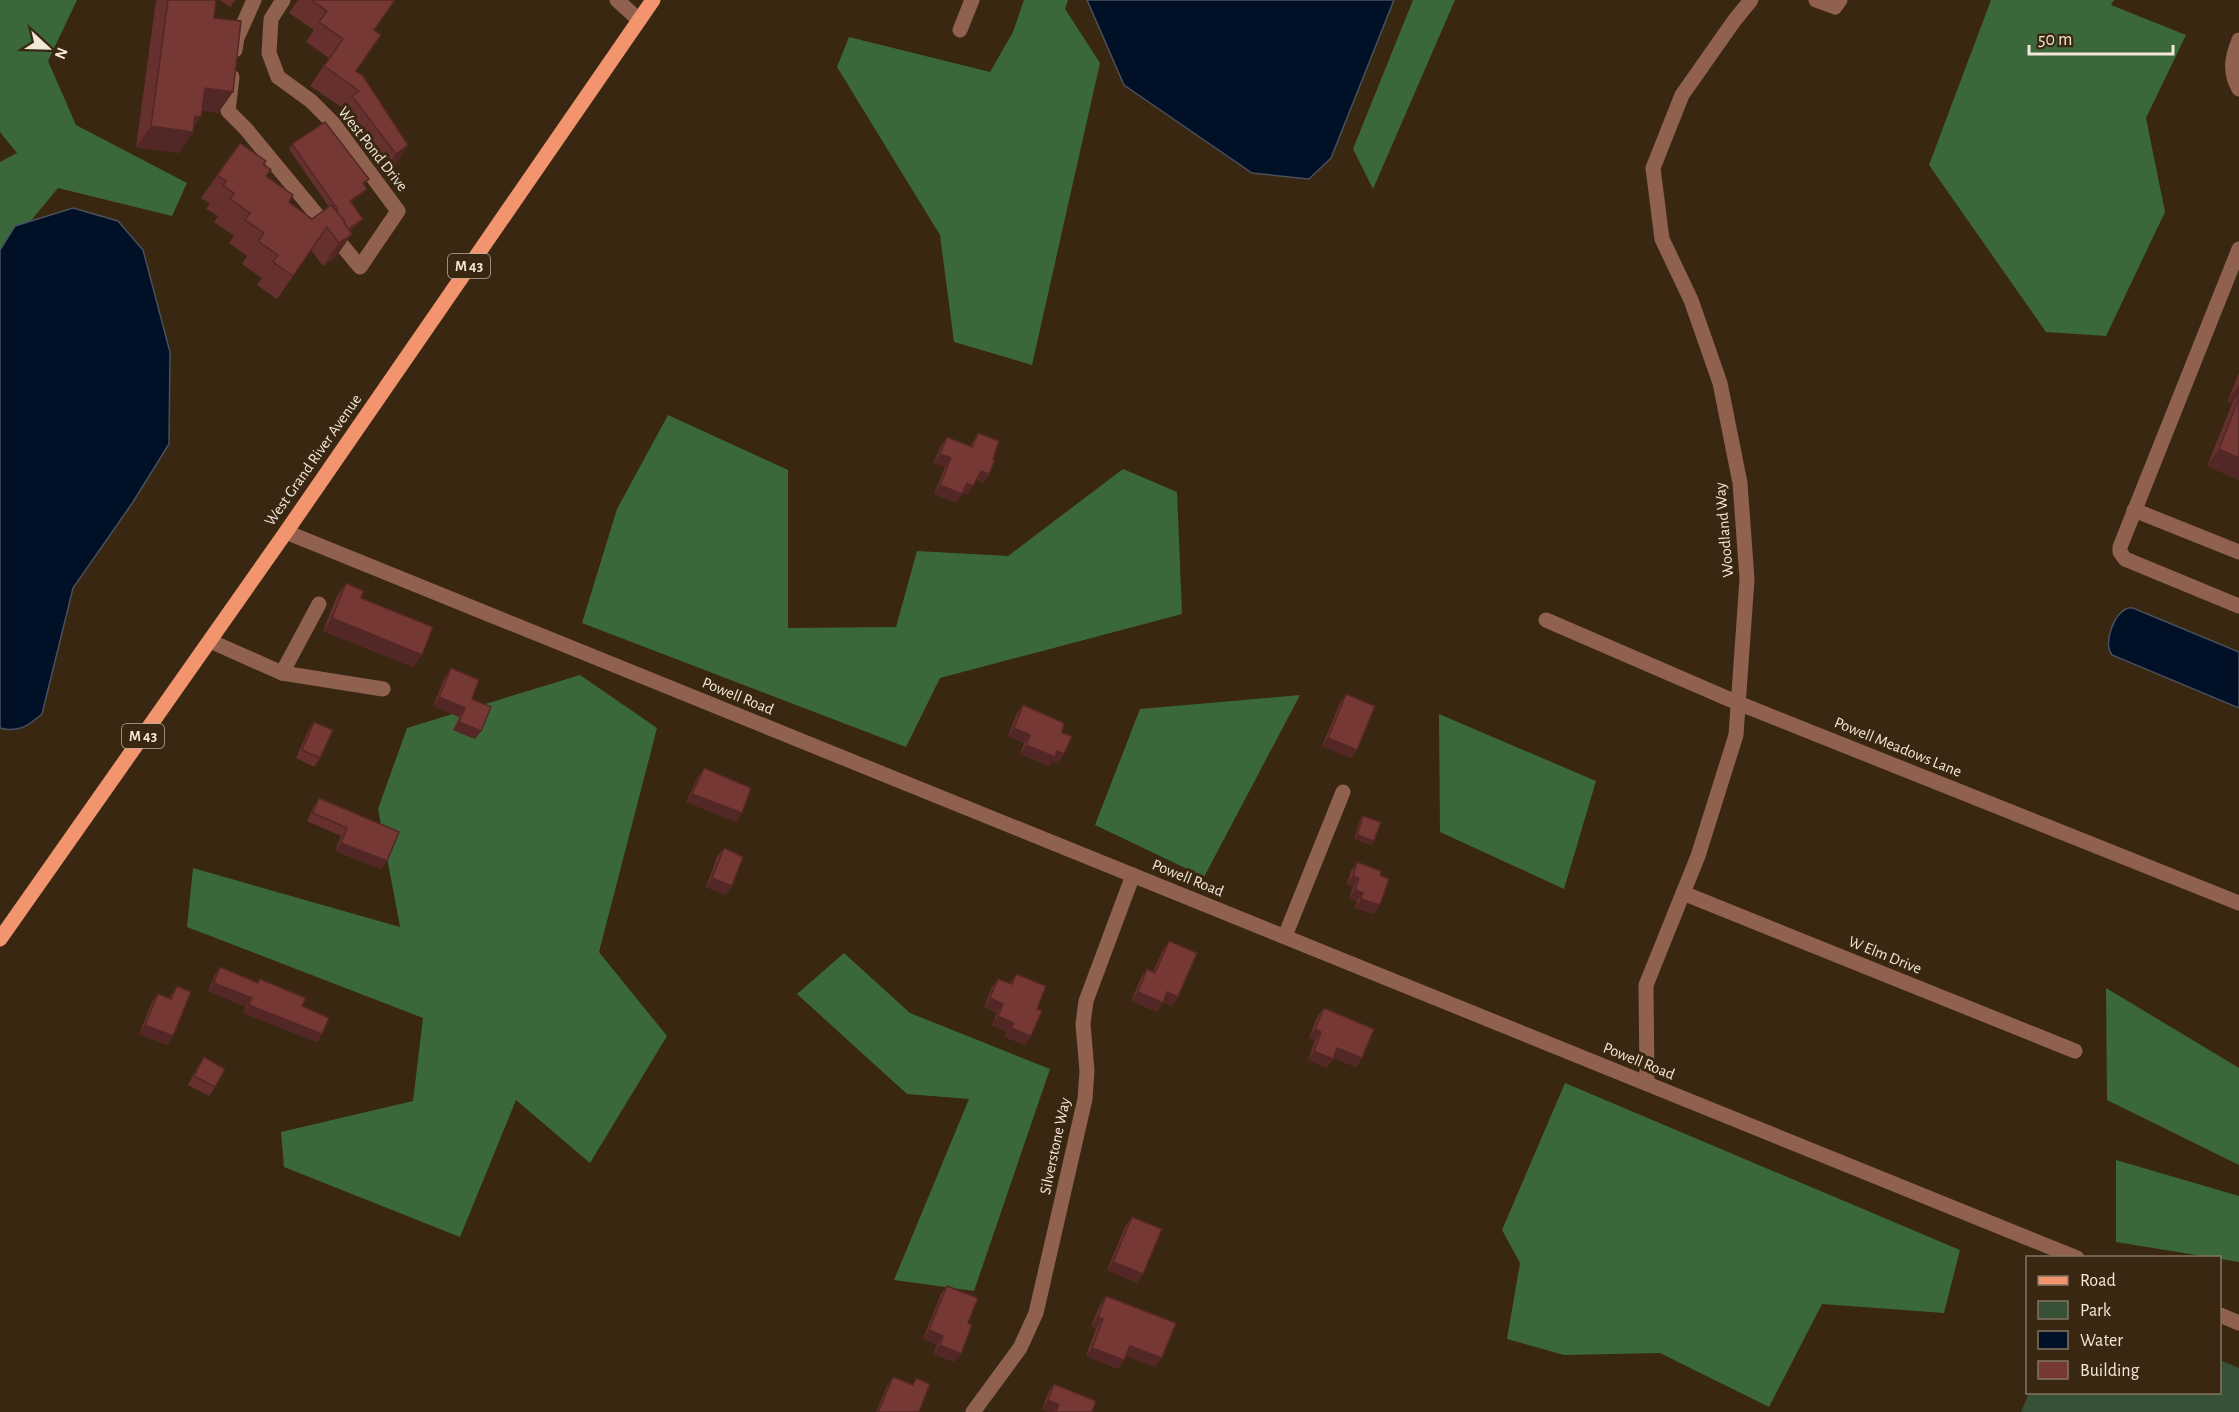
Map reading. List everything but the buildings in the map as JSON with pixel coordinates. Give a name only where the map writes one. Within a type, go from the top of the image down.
[{"type":"main road","name":"West Grand River Avenue","points":[[0,939],[286,532],[653,0]]},
{"type":"street","name":"West Pond Drive","points":[[254,0],[237,38],[228,111],[246,129],[360,267],[398,211],[333,123],[311,101],[278,77],[269,52],[271,19],[283,0]]},
{"type":"street","points":[[617,0],[639,20]]},
{"type":"street","points":[[960,30],[972,0]]},
{"type":"street","name":"Woodland Way","points":[[1647,1083],[1646,985],[1698,856],[1736,735],[1747,579],[1740,483],[1720,383],[1691,300],[1662,239],[1653,168],[1682,95],[1751,0]]},
{"type":"street","points":[[1816,0],[1834,7],[1840,0]]},
{"type":"street","points":[[2239,40],[2234,51],[2232,68],[2239,89]]},
{"type":"street","points":[[2239,249],[2120,548],[2125,559],[2239,606]]},
{"type":"street","points":[[2134,510],[2239,552]]},
{"type":"street","name":"Powell Road","points":[[286,532],[2075,1256]]},
{"type":"street","points":[[282,673],[319,604]]},
{"type":"street","name":"Powell Meadows Lane","points":[[1546,620],[1738,702],[2239,903]]},
{"type":"street","points":[[210,641],[282,673],[383,689]]},
{"type":"street","points":[[1285,936],[1343,792]]},
{"type":"street","name":"Silverstone Way","points":[[973,1412],[1020,1348],[1037,1309],[1085,1099],[1087,1071],[1083,1024],[1086,1001],[1133,875]]},
{"type":"street","name":"W Elm Drive","points":[[1683,893],[2075,1051]]},
{"type":"street","points":[[2221,1315],[2239,1323]]},
{"type":"green space","points":[[0,0],[77,0],[48,61],[76,125],[187,183],[172,216],[58,188],[0,258],[0,162],[17,153],[0,132]]},
{"type":"green space","points":[[1024,0],[1068,0],[1065,9],[1100,63],[1032,365],[954,342],[940,235],[837,67],[849,37],[990,72],[1013,32]]},
{"type":"green space","points":[[1413,0],[1455,0],[1373,189],[1353,149]]},
{"type":"green space","points":[[1991,0],[2114,0],[2111,5],[2186,35],[2146,118],[2165,212],[2106,336],[2046,332],[1929,165]]},
{"type":"green space","points":[[668,415],[788,470],[788,628],[896,627],[917,551],[1008,556],[1123,469],[1177,492],[1182,614],[940,678],[906,747],[582,623],[617,509]]},
{"type":"green space","points":[[580,675],[657,728],[599,952],[667,1036],[590,1163],[516,1100],[460,1237],[284,1167],[281,1132],[413,1101],[423,1018],[187,927],[193,868],[400,927],[378,809],[407,728]]},
{"type":"green space","points":[[1300,695],[1204,877],[1095,825],[1140,709]]},
{"type":"green space","points":[[1439,714],[1596,781],[1564,889],[1440,832]]},
{"type":"green space","points":[[844,953],[910,1013],[1050,1069],[974,1291],[894,1280],[969,1099],[907,1094],[797,994]]},
{"type":"green space","points":[[2106,988],[2239,1068],[2239,1165],[2107,1100]]},
{"type":"green space","points":[[1565,1083],[1960,1250],[1944,1313],[1822,1304],[1769,1407],[1660,1353],[1564,1355],[1507,1339],[1520,1263],[1502,1230]]},
{"type":"green space","points":[[2116,1160],[2239,1196],[2239,1262],[2221,1259],[2221,1256],[2202,1256],[2116,1242]]},
{"type":"green space","points":[[2221,1360],[2239,1368],[2239,1412],[2021,1412],[2029,1394],[2221,1394]]},
{"type":"water","points":[[1087,0],[1394,0],[1331,158],[1309,179],[1252,173],[1124,85]]},
{"type":"water","points":[[73,208],[118,221],[143,250],[170,352],[169,444],[133,502],[73,588],[42,714],[32,722],[12,730],[0,728],[0,250],[15,226]]},
{"type":"water","points":[[2128,608],[2133,608],[2239,652],[2239,708],[2112,655],[2109,643],[2111,629],[2118,616]]}]
